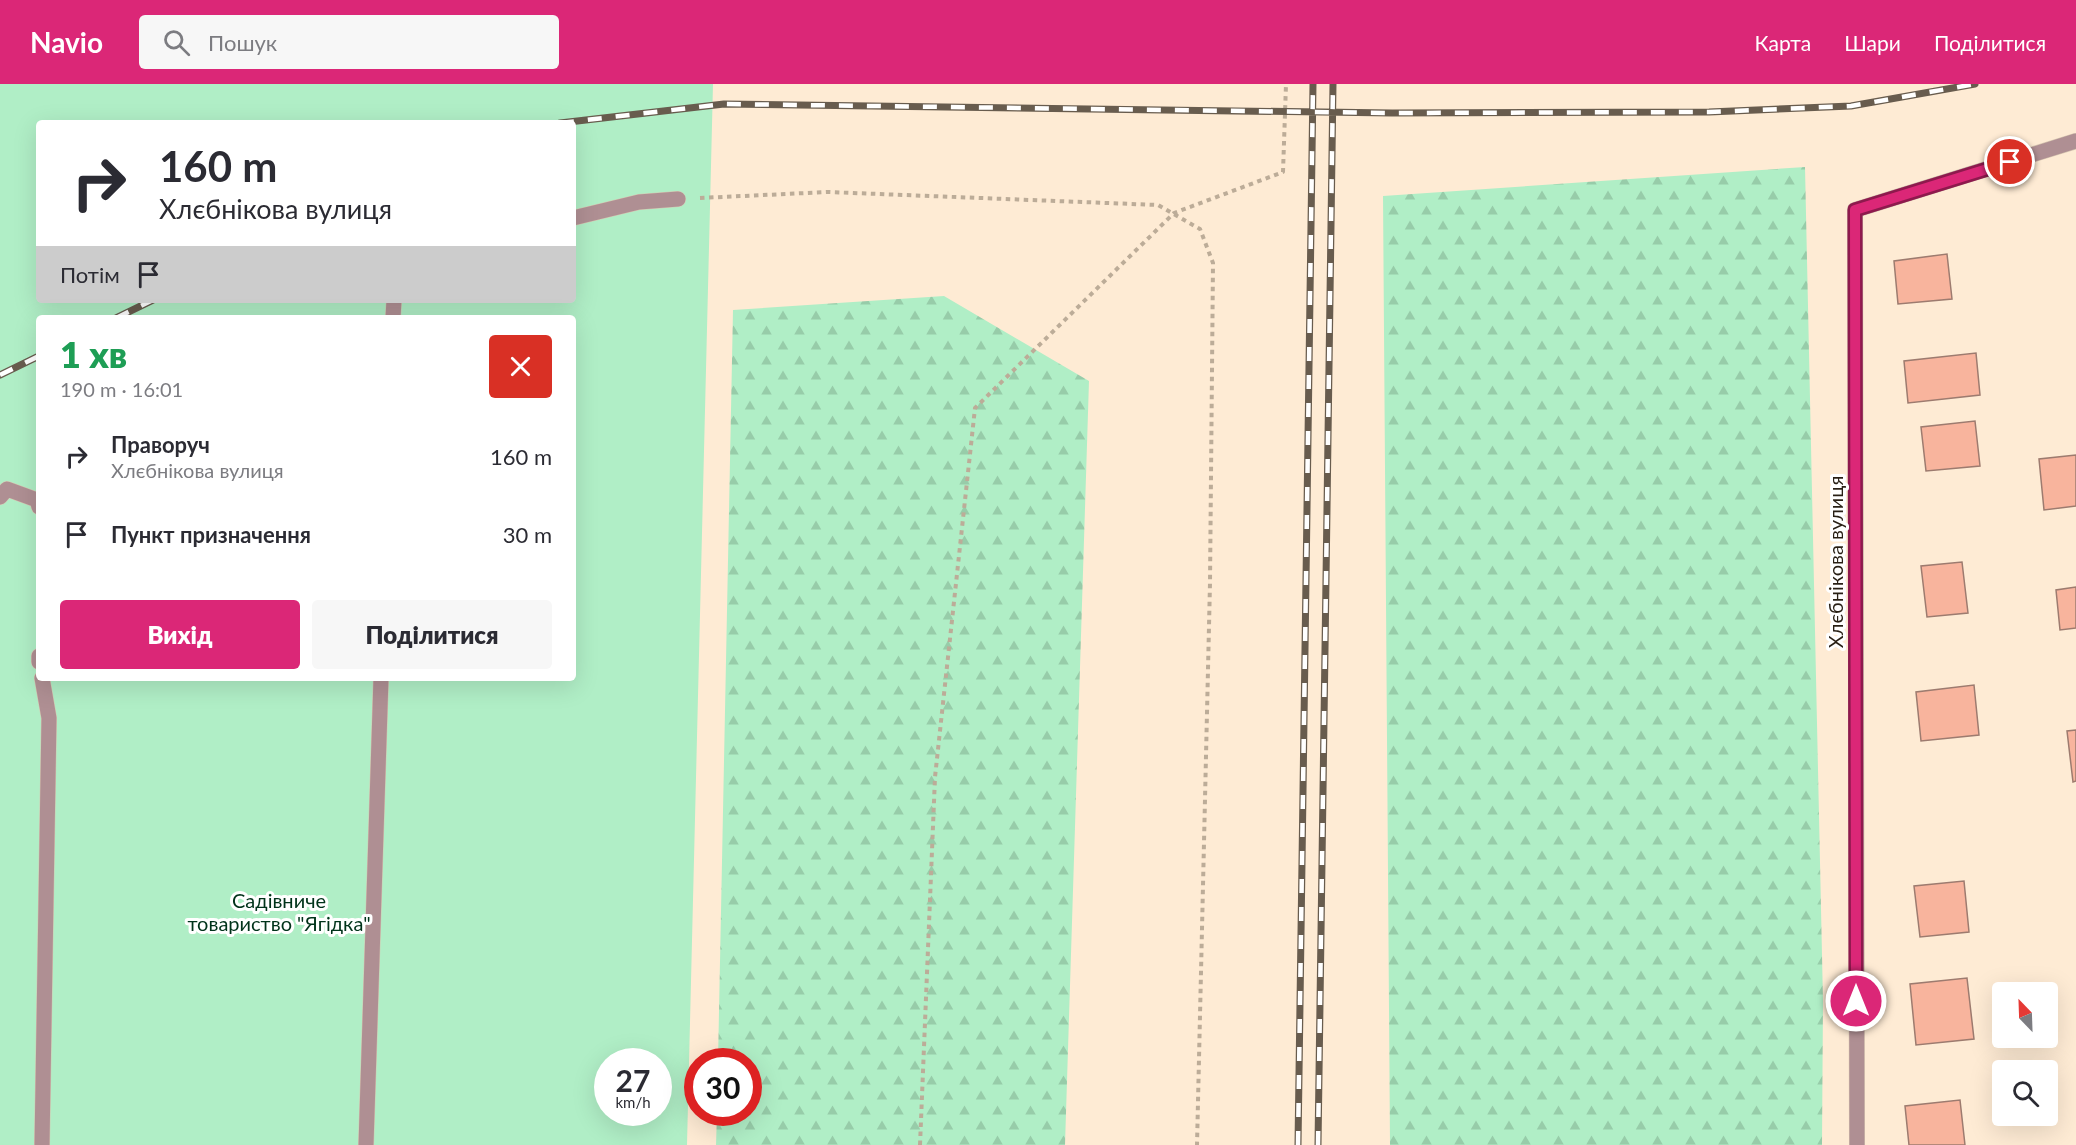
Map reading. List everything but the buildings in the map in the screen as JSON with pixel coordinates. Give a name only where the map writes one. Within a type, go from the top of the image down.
[{"type":"street","name":"Хлєбнікова вулиця","points":[[1857,1145],[1855,210],[2076,141]]},
{"type":"street","points":[[576,217],[639,202],[678,199]]},
{"type":"street","points":[[0,497],[7,489],[36,500]]},
{"type":"street","points":[[42,1145],[49,718],[43,681]]},
{"type":"street","points":[[366,1145],[381,681]]},
{"type":"path","points":[[920,1145],[935,777],[975,408],[1174,213],[1283,172],[1286,84]]},
{"type":"path","points":[[678,199],[828,192],[1158,205],[1200,229],[1213,263],[1210,583],[1197,1145]]},
{"type":"green space","name":"Садівниче товариство \"Ягідка\"","points":[[0,84],[713,84],[689,1048],[684,1048],[684,1126],[687,1126],[687,1145],[0,1145]]},
{"type":"green space","points":[[1805,167],[1823,1001],[1822,1145],[1390,1145],[1383,196]]},
{"type":"green space","points":[[944,296],[1089,381],[1065,1145],[716,1145],[717,1126],[762,1126],[762,1048],[718,1048],[733,310]]},
{"type":"railway","points":[[1298,1145],[1313,84]]},
{"type":"railway","points":[[1318,1145],[1333,84]]},
{"type":"railway","points":[[576,121],[724,104],[1392,113],[1709,112],[1851,106],[1975,84]]},
{"type":"railway","points":[[122,315],[147,303]]},
{"type":"railway","points":[[0,375],[36,357]]},
{"type":"route","points":[[1856,1001],[1855,210],[2010,162]]}]
